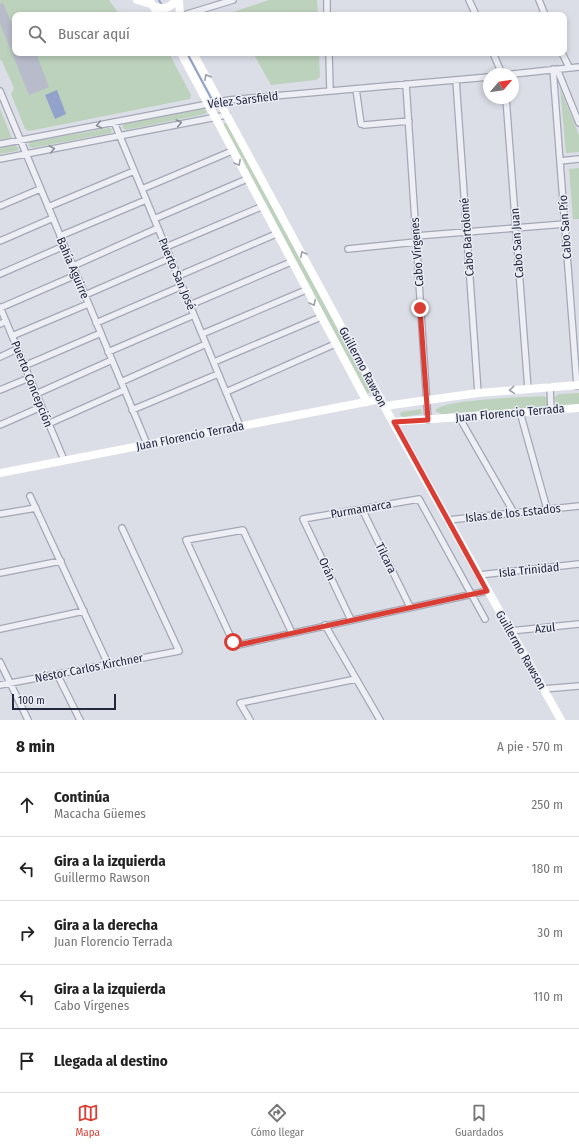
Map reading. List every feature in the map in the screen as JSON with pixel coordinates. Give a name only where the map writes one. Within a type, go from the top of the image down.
[{"type":"main road","points":[[137,0],[165,8],[171,6],[177,0]]},
{"type":"main road","points":[[177,0],[179,12]]},
{"type":"main road","points":[[151,3],[157,12]]},
{"type":"main road","name":"Guillermo Rawson","points":[[182,56],[367,402]]},
{"type":"main road","name":"Guillermo Rawson","points":[[195,56],[383,403],[478,575],[561,720]]},
{"type":"main road","name":"Juan Florencio Terrada","points":[[0,473],[367,402],[383,403],[427,401],[478,393],[578,386]]},
{"type":"main road","name":"Juan Florencio Terrada","points":[[394,422],[579,408]]},
{"type":"street","points":[[194,12],[234,0]]},
{"type":"street","points":[[327,0],[327,12]]},
{"type":"street","points":[[469,0],[475,12]]},
{"type":"street","points":[[539,0],[544,12]]},
{"type":"street","points":[[329,56],[330,91]]},
{"type":"street","points":[[494,56],[499,68]]},
{"type":"street","points":[[563,56],[569,68]]},
{"type":"street","points":[[519,73],[579,66]]},
{"type":"street","points":[[555,69],[579,123]]},
{"type":"street","name":"Cabo San Pío","points":[[555,69],[560,160],[578,386]]},
{"type":"street","name":"Vélez Sarsfield","points":[[0,144],[220,102],[483,78]]},
{"type":"street","name":"Cabo Bartolomé","points":[[456,80],[478,393]]},
{"type":"street","name":"Cabo Vírgenes","points":[[406,84],[428,420]]},
{"type":"street","points":[[356,89],[361,124],[409,121]]},
{"type":"street","name":"Bahía Aguirre","points":[[0,91],[147,444]]},
{"type":"street","name":"Cabo San Juan","points":[[506,104],[528,389]]},
{"type":"street","name":"Vélez Sarsfield","points":[[0,159],[227,114]]},
{"type":"street","name":"Puerto San José","points":[[114,122],[240,426]]},
{"type":"street","points":[[142,189],[232,151]]},
{"type":"street","points":[[560,160],[579,159]]},
{"type":"street","points":[[48,207],[134,171]]},
{"type":"street","points":[[154,219],[247,179]]},
{"type":"street","points":[[0,206],[40,189]]},
{"type":"street","points":[[60,236],[146,200]]},
{"type":"street","points":[[166,247],[262,207]]},
{"type":"street","points":[[0,241],[52,218]]},
{"type":"street","points":[[348,249],[466,232],[565,224]]},
{"type":"street","points":[[72,266],[158,228]]},
{"type":"street","points":[[178,276],[276,234]]},
{"type":"street","points":[[0,274],[64,246]]},
{"type":"street","points":[[84,295],[170,258]]},
{"type":"street","points":[[190,305],[291,262]]},
{"type":"street","points":[[0,308],[76,275]]},
{"type":"street","points":[[96,323],[182,286]]},
{"type":"street","points":[[202,334],[306,290]]},
{"type":"street","points":[[12,336],[88,304]]},
{"type":"street","name":"Puerto Concepción","points":[[0,308],[3,322],[18,349],[64,460]]},
{"type":"street","points":[[108,352],[194,315]]},
{"type":"street","points":[[214,362],[321,317]]},
{"type":"street","points":[[24,366],[101,334]]},
{"type":"street","points":[[121,382],[206,344]]},
{"type":"street","points":[[226,392],[335,344]]},
{"type":"street","points":[[0,357],[18,349]]},
{"type":"street","points":[[36,394],[112,360]]},
{"type":"street","points":[[132,410],[218,374]]},
{"type":"street","points":[[0,390],[29,378]]},
{"type":"street","points":[[550,387],[551,410]]},
{"type":"street","points":[[48,424],[124,390]]},
{"type":"street","points":[[0,425],[41,407]]},
{"type":"street","points":[[520,412],[547,509]]},
{"type":"street","points":[[459,417],[514,513]]},
{"type":"street","points":[[30,496],[108,664]]},
{"type":"street","name":"Purmamarca","points":[[303,519],[419,499],[472,594]]},
{"type":"street","name":"Islas de los Estados","points":[[448,520],[579,506]]},
{"type":"street","points":[[0,514],[36,508]]},
{"type":"street","name":"Tilcara","points":[[362,509],[410,607]]},
{"type":"street","name":"Orán","points":[[303,519],[350,620]]},
{"type":"street","name":"Néstor Carlos Kirchner","points":[[0,685],[179,651],[122,528]]},
{"type":"street","points":[[292,633],[243,530],[186,540],[235,644],[292,633],[487,591]]},
{"type":"street","points":[[0,573],[60,561]]},
{"type":"street","name":"Isla Trinidad","points":[[478,575],[579,564]]},
{"type":"street","points":[[472,594],[485,619]]},
{"type":"street","points":[[0,629],[84,612]]},
{"type":"street","name":"Azul","points":[[510,631],[579,624]]},
{"type":"street","points":[[325,625],[380,720]]},
{"type":"street","points":[[0,662],[28,720]]},
{"type":"street","points":[[58,674],[80,720]]},
{"type":"street","points":[[250,720],[240,703],[356,679]]},
{"type":"street","points":[[543,689],[579,686]]},
{"type":"green space","points":[[0,0],[109,0],[118,12],[12,12],[12,56],[171,56],[191,95],[190,99],[29,131],[25,129],[11,94],[14,88],[2,61],[0,60]]},
{"type":"green space","points":[[269,0],[317,0],[318,12],[233,12]]},
{"type":"green space","points":[[185,56],[189,56],[208,91],[205,93]]},
{"type":"green space","points":[[255,56],[319,56],[320,77],[316,80],[271,85]]},
{"type":"green space","points":[[560,88],[579,135],[579,152],[566,153]]},
{"type":"green space","points":[[0,109],[12,138],[0,140]]},
{"type":"green space","points":[[204,109],[207,112],[205,114],[126,130],[122,128],[124,124]]},
{"type":"green space","points":[[227,122],[371,392],[366,394],[222,125]]},
{"type":"green space","points":[[109,128],[112,129],[111,133],[32,148],[28,146],[30,142]]},
{"type":"green space","points":[[15,145],[19,148],[17,151],[0,154],[0,148]]},
{"type":"green space","points":[[579,168],[579,219],[573,219],[569,169]]},
{"type":"green space","points":[[579,393],[579,404],[559,406],[556,404],[555,397],[559,394]]},
{"type":"green space","points":[[544,396],[548,399],[548,405],[546,407],[442,414],[435,411],[440,407],[467,401]]},
{"type":"green space","points":[[421,409],[422,414],[403,417],[400,415],[401,412]]},
{"type":"water","points":[[57,90],[66,114],[55,119],[45,95]]},
{"type":"building","points":[[3,3],[12,24],[12,53],[0,23],[0,4]]},
{"type":"building","points":[[13,56],[37,56],[49,87],[29,95]]},
{"type":"waterway","points":[[159,0],[161,4]]},
{"type":"waterway","points":[[189,56],[211,98]]},
{"type":"route","points":[[233,642],[238,645],[487,591],[394,422],[428,420],[420,308]]}]
